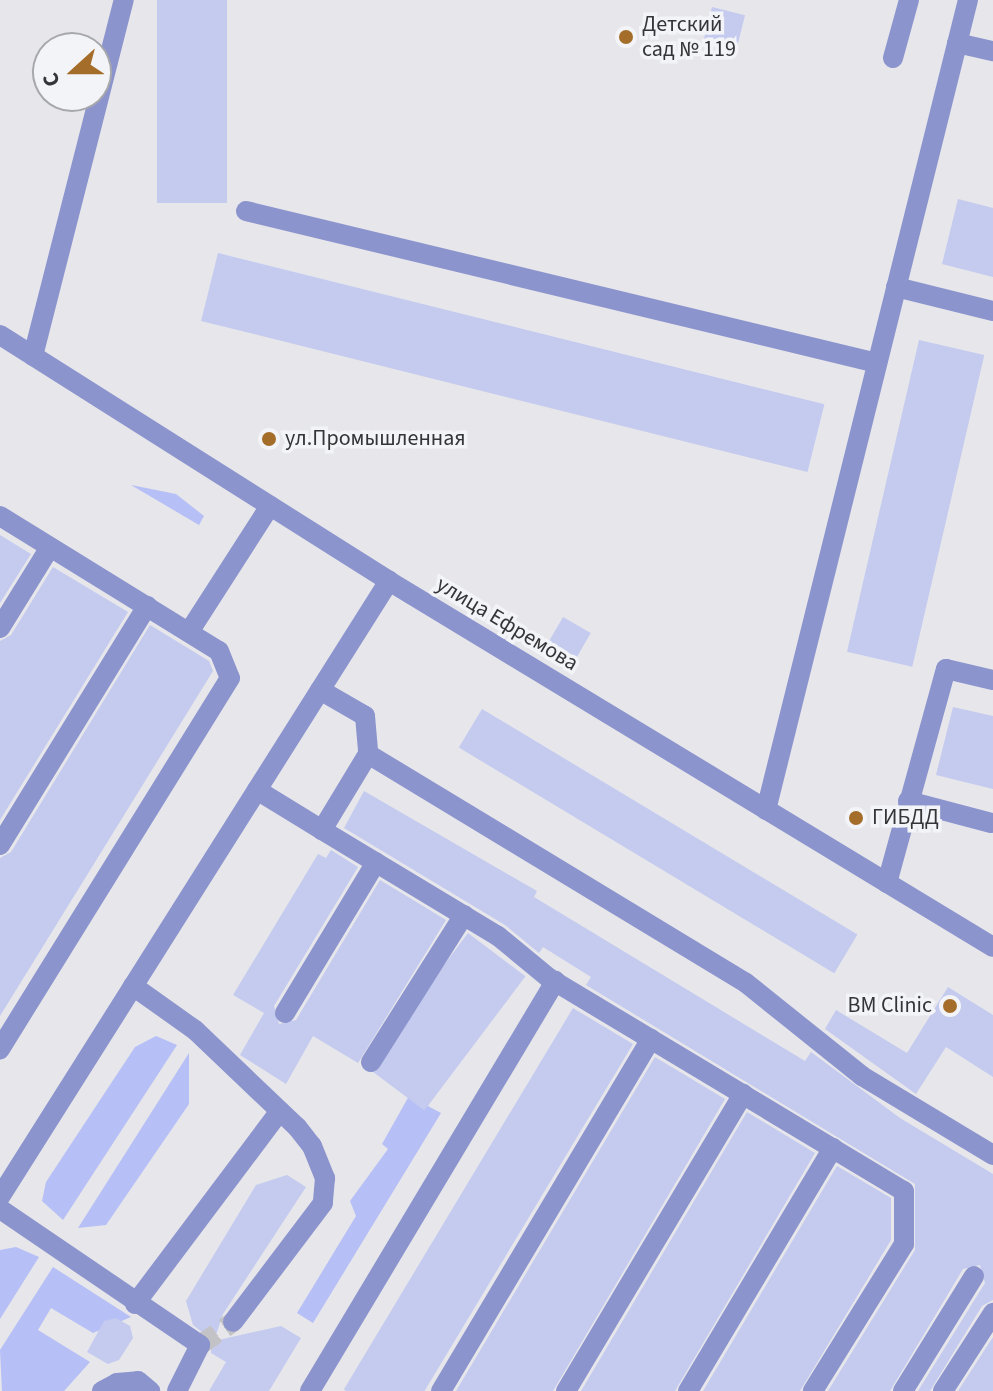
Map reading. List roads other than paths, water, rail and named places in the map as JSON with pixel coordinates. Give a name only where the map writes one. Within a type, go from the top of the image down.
[{"type":"street","points":[[33,356],[124,0]]},
{"type":"street","points":[[893,58],[909,0]]},
{"type":"street","points":[[766,810],[968,0]]},
{"type":"street","points":[[957,43],[993,51]]},
{"type":"street","points":[[246,211],[877,363]]},
{"type":"street","points":[[896,287],[993,311]]},
{"type":"street","name":"улица Ефремова","points":[[0,335],[389,581],[993,947]]},
{"type":"street","points":[[189,632],[270,506]]},
{"type":"street","points":[[0,516],[219,651],[230,678],[0,1049]]},
{"type":"street","points":[[0,628],[50,547]]},
{"type":"street","points":[[0,1197],[389,581]]},
{"type":"street","points":[[0,845],[147,606]]},
{"type":"street","points":[[887,883],[946,669],[993,680]]},
{"type":"street","points":[[320,690],[365,716],[368,754],[322,830]]},
{"type":"street","points":[[368,754],[746,983],[862,1076],[993,1155]]},
{"type":"street","points":[[257,790],[464,915],[555,981],[904,1191],[904,1244],[813,1391]]},
{"type":"street","points":[[908,801],[991,823]]},
{"type":"street","points":[[285,1013],[376,862]]},
{"type":"street","points":[[371,1062],[464,915]]},
{"type":"street","points":[[310,1391],[555,981]]},
{"type":"street","points":[[133,986],[195,1030],[280,1111],[312,1146],[325,1178],[323,1203],[233,1322]]},
{"type":"street","points":[[441,1391],[651,1039]]},
{"type":"street","points":[[566,1391],[743,1094]]},
{"type":"street","points":[[135,1304],[280,1111]]},
{"type":"street","points":[[688,1391],[833,1148]]},
{"type":"street","points":[[0,1209],[135,1304],[200,1345],[177,1391]]},
{"type":"street","points":[[903,1391],[974,1276]]},
{"type":"street","points":[[943,1391],[993,1313]]},
{"type":"street","points":[[102,1391],[117,1383],[138,1381],[150,1391]]},
{"type":"tunnel","points":[[200,1345],[233,1322]]},
{"type":"place","name":"Детский сад № 119","points":[[626,37]]},
{"type":"place","name":"ул.Промышленная","points":[[269,439]]},
{"type":"place","name":"ГИБДД","points":[[856,818]]},
{"type":"place","name":"BM Clinic","points":[[950,1006]]}]
